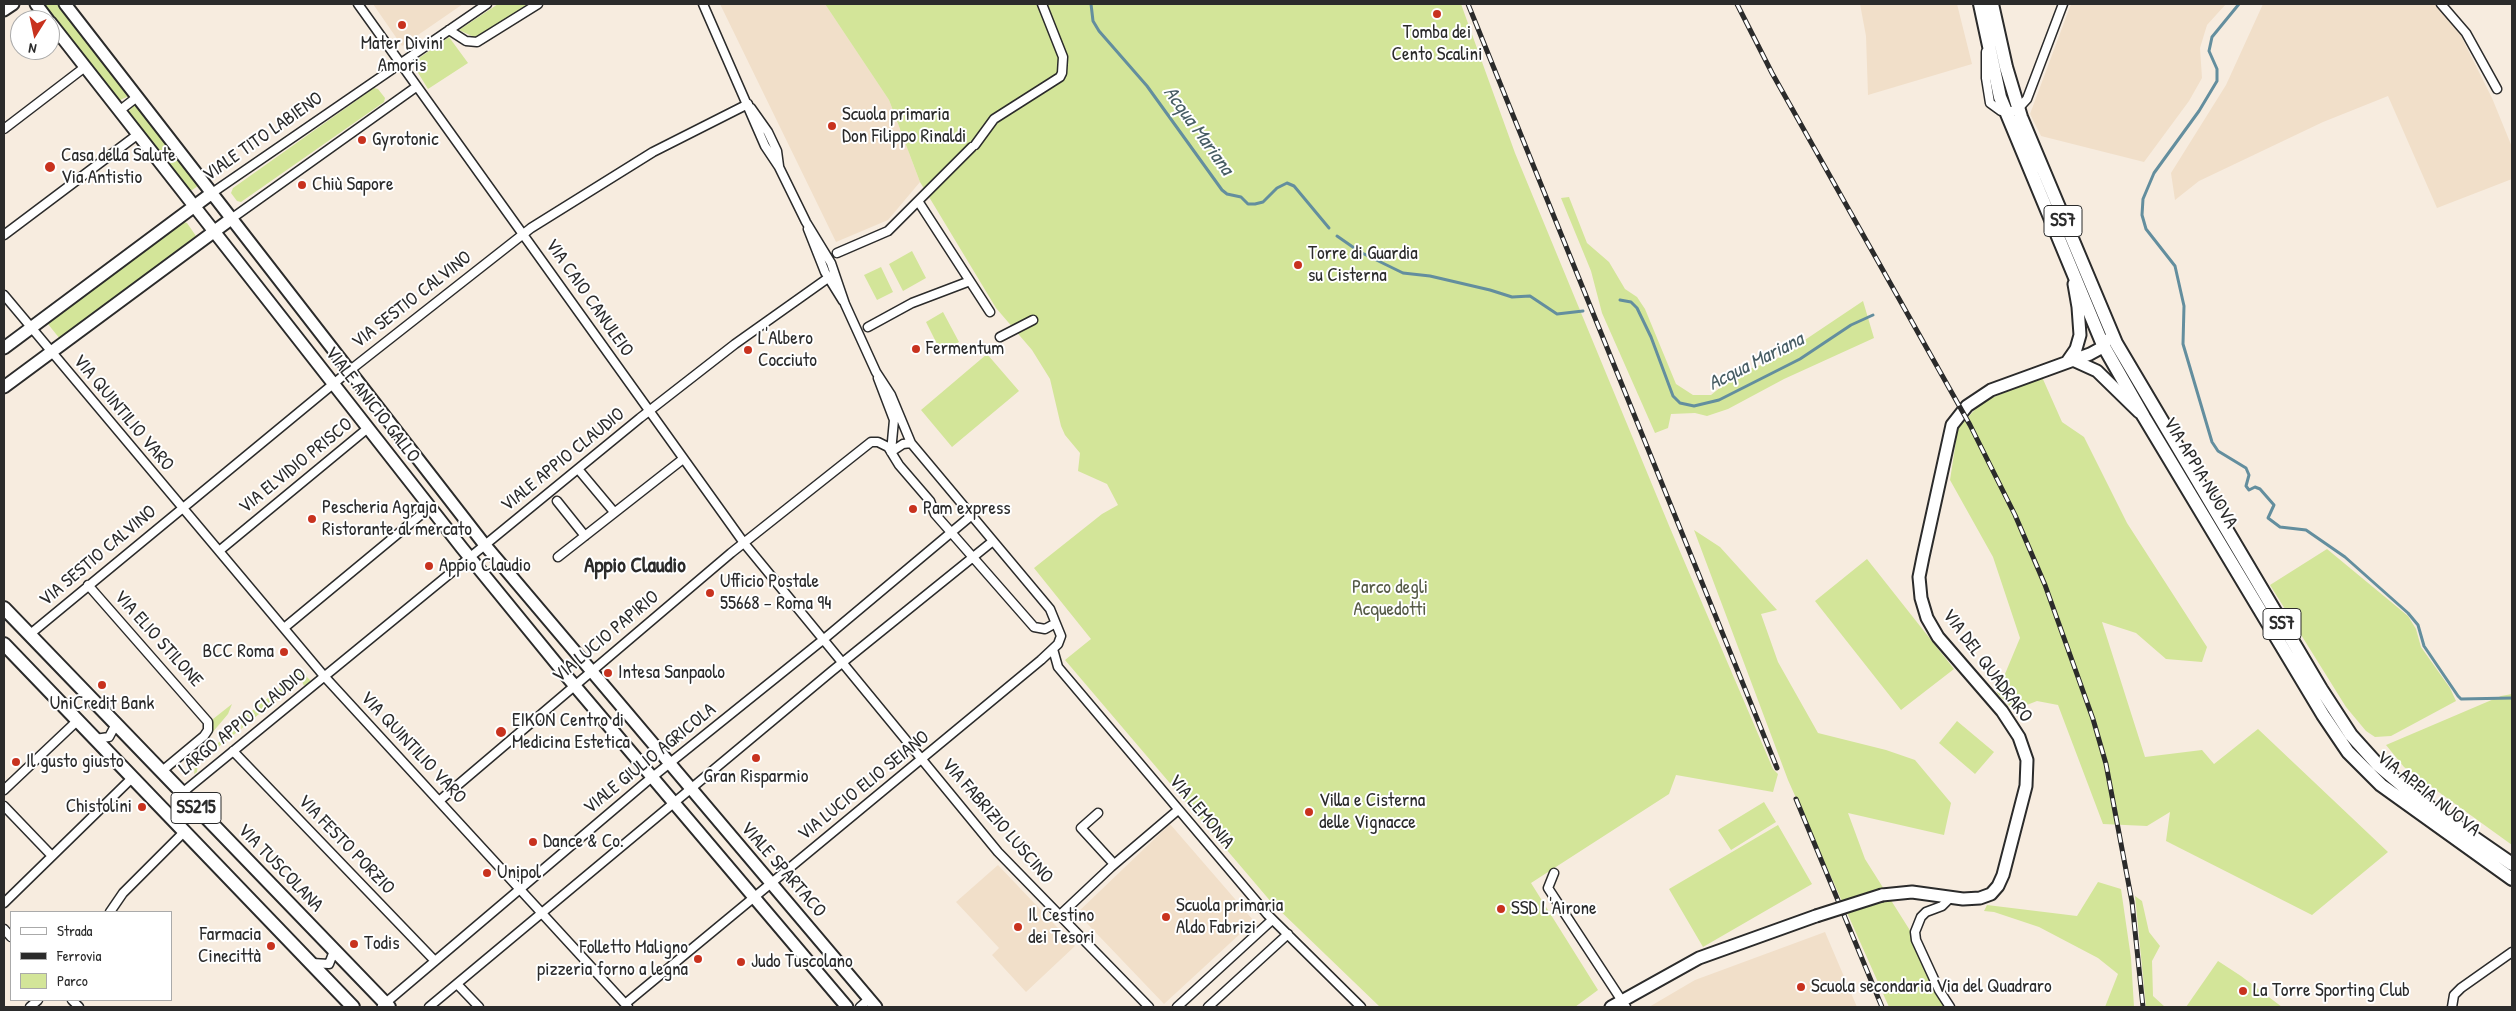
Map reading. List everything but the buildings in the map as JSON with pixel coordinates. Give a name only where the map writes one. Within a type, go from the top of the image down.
[{"type":"main road","name":"VIA APPIA NUOVA","points":[[1980,4],[1987,40],[2012,111],[2064,254],[2104,345],[2144,417],[2323,716],[2348,752],[2392,794],[2512,879]]},
{"type":"main road","name":"VIA APPIA NUOVA","points":[[1992,4],[2006,67],[2012,111],[2110,332],[2140,387],[2321,689],[2351,735],[2372,759],[2408,792],[2512,864]]},
{"type":"main road","name":"VIA TUSCOLANA","points":[[4,608],[385,1006]]},
{"type":"main road","name":"SS215","points":[[5,648],[353,1007]]},
{"type":"street","points":[[4,10],[13,4]]},
{"type":"street","name":"VIALE ANICIO GALLO","points":[[65,4],[484,544],[669,764]]},
{"type":"street","name":"VIA CAIO CANULEIO","points":[[358,4],[416,87],[524,234],[682,459],[744,543],[843,662]]},
{"type":"street","name":"VIALE TITO LABIENO","points":[[4,348],[194,206],[487,4]]},
{"type":"street","points":[[449,30],[466,41],[477,42],[537,4]]},
{"type":"street","points":[[703,4],[748,104],[768,132],[777,151],[780,167],[806,222],[822,266],[845,304]]},
{"type":"street","points":[[837,253],[885,233],[952,164],[980,140],[994,119],[1060,78],[1063,57],[1042,4]]},
{"type":"street","points":[[2012,111],[2026,99],[2063,4]]},
{"type":"street","points":[[2441,4],[2466,33],[2497,89]]},
{"type":"street","name":"VIALE ANICIO GALLO","points":[[60,35],[469,557],[574,686],[674,803]]},
{"type":"street","points":[[4,129],[85,67]]},
{"type":"street","points":[[4,387],[231,219],[416,87]]},
{"type":"street","points":[[119,111],[137,97]]},
{"type":"street","name":"VIA SESTIO CALVINO","points":[[30,635],[88,585],[349,371],[524,234],[590,190],[653,152],[748,104]]},
{"type":"street","points":[[4,235],[137,135]]},
{"type":"street","points":[[918,201],[990,312]]},
{"type":"street","points":[[806,222],[831,263],[845,304],[876,372],[894,420],[891,452],[899,465],[930,501],[935,514],[972,557],[997,582],[1034,627],[1045,629],[1054,624]]},
{"type":"street","points":[[2064,254],[2073,282],[2080,321],[2079,343],[2071,361],[2097,371],[2144,417]]},
{"type":"street","points":[[822,266],[831,263]]},
{"type":"street","name":"VIALE APPIO CLAUDIO","points":[[324,676],[648,412],[736,344],[828,278]]},
{"type":"street","points":[[868,327],[912,303],[970,281]]},
{"type":"street","name":"VIA QUINTILIO VARO","points":[[4,295],[324,676],[627,1006]]},
{"type":"street","points":[[1000,336],[1033,320]]},
{"type":"street","points":[[2104,345],[2110,332]]},
{"type":"street","name":"VIA DEL QUADRARO","points":[[1611,1007],[1624,1004],[1703,956],[1882,895],[1912,892],[1950,898],[1980,898],[1991,894],[1998,886],[2022,808],[2027,768],[2024,748],[2002,710],[1938,636],[1927,618],[1921,598],[1920,570],[1953,422],[1962,411],[1991,390],[2094,352],[2104,345]]},
{"type":"street","points":[[876,372],[891,395],[911,443],[900,445],[891,452]]},
{"type":"street","name":"VIA ELVIDIO PRISCO","points":[[219,551],[368,428]]},
{"type":"street","name":"VIA LUCIO PAPIRIO","points":[[439,801],[744,543],[869,443],[884,443],[891,452]]},
{"type":"street","name":"VIA LEMONIA","points":[[911,443],[1050,609],[1054,624],[1061,636],[1053,649],[1058,667],[1272,920],[1361,1007]]},
{"type":"street","points":[[558,557],[682,459]]},
{"type":"street","points":[[578,469],[614,512]]},
{"type":"street","points":[[557,501],[584,536]]},
{"type":"street","points":[[284,628],[430,508]]},
{"type":"street","name":"VIALE GIULIO AGRICOLA","points":[[385,1006],[520,888],[972,515]]},
{"type":"street","points":[[429,1007],[843,662],[993,541]]},
{"type":"street","name":"VIA ELIO STILONE","points":[[88,585],[203,715]]},
{"type":"street","name":"VIA LUCIO ELIO SEIANO","points":[[627,1006],[771,883],[1053,649]]},
{"type":"street","name":"VIA FABRIZIO LUSCINO","points":[[843,662],[998,852],[1149,1007]]},
{"type":"street","name":"LARGO APPIO CLAUDIO","points":[[182,793],[324,676]]},
{"type":"street","name":"LARGO APPIO CLAUDIO","points":[[162,771],[206,733],[208,726],[203,715]]},
{"type":"street","points":[[4,790],[77,722]]},
{"type":"street","points":[[95,740],[109,737],[116,724]]},
{"type":"street","name":"VIA FESTO PORZIO","points":[[233,751],[435,961]]},
{"type":"street","name":"VIALE SPARTACO","points":[[669,764],[873,1005]]},
{"type":"street","points":[[4,903],[132,778]]},
{"type":"street","name":"VIALE SPARTACO","points":[[674,803],[847,1007]]},
{"type":"street","points":[[4,806],[52,856]]},
{"type":"street","points":[[1059,916],[1114,864],[1178,810]]},
{"type":"street","points":[[1098,813],[1081,828],[1114,864]]},
{"type":"street","points":[[111,911],[123,893],[184,832]]},
{"type":"street","points":[[1554,873],[1548,888],[1624,1004]]},
{"type":"street","points":[[1950,898],[1942,906],[1926,912],[1920,917],[1915,932],[1916,940],[1939,990],[1950,1007]]},
{"type":"street","points":[[1177,1007],[1272,920]]},
{"type":"street","points":[[1208,1007],[1288,934]]},
{"type":"street","points":[[312,964],[329,964],[334,951]]},
{"type":"street","points":[[2452,1007],[2454,995],[2461,988],[2512,952]]},
{"type":"street","points":[[457,984],[479,1007]]},
{"type":"street","name":"VIALE SPARTACO","points":[[860,1007],[873,1005]]},
{"type":"shaded area","points":[[373,4],[463,4],[402,46]]},
{"type":"shaded area","points":[[720,4],[825,4],[889,100],[920,182],[888,220],[836,242]]},
{"type":"shaded area","points":[[1860,4],[1957,4],[1972,64],[1868,95],[1866,36]]},
{"type":"shaded area","points":[[2071,4],[2226,4],[2207,25],[2200,48],[2202,78],[2189,101],[2144,162],[2041,136],[2030,114]]},
{"type":"shaded area","points":[[2263,4],[2436,4],[2458,30],[2492,98],[2512,147],[2512,179],[2437,208],[2388,96],[2323,122],[2199,181],[2175,200],[2171,173],[2226,85]]},
{"type":"shaded area","name":"Scuola primaria Aldo Fabrizi","points":[[1170,824],[1254,921],[1164,1004],[1077,913]]},
{"type":"shaded area","name":"Il Cestino dei Tesori","points":[[998,865],[1075,946],[1026,992],[992,955],[999,948],[956,902]]},
{"type":"shaded area","points":[[1825,932],[1857,1007],[1649,1007],[1695,980]]},
{"type":"green space","points":[[42,4],[59,4],[129,93],[129,96],[118,101],[60,27],[60,10],[47,10]]},
{"type":"green space","points":[[498,4],[527,5],[476,38],[459,30]]},
{"type":"green space","name":"Parco degli Acquedotti","points":[[825,4],[1461,4],[1515,153],[1670,528],[1773,769],[1778,774],[1773,792],[1676,775],[1669,794],[1531,883],[1598,990],[1575,1007],[1380,1007],[1272,903],[1065,660],[1091,639],[1034,568],[1102,514],[1118,505],[1107,484],[1078,471],[1080,453],[1065,435],[1061,426],[1050,379],[1032,350],[996,308],[920,182],[889,100]]},
{"type":"green space","points":[[449,37],[468,63],[428,89],[412,63]]},
{"type":"green space","points":[[374,88],[378,89],[385,98],[384,102],[241,202],[237,201],[231,193],[233,188]]},
{"type":"green space","points":[[134,105],[137,105],[201,184],[189,192],[127,113]]},
{"type":"green space","points":[[1569,197],[1587,243],[1609,262],[1625,289],[1637,297],[1645,309],[1676,384],[1693,395],[1711,395],[1738,373],[1775,360],[1863,301],[1874,338],[1784,379],[1728,409],[1707,416],[1695,413],[1671,414],[1668,428],[1655,433],[1602,313],[1591,271],[1561,198]]},
{"type":"green space","points":[[184,222],[187,223],[196,236],[60,339],[48,324]]},
{"type":"green space","points":[[912,251],[926,278],[903,291],[889,264]]},
{"type":"green space","points":[[881,267],[893,292],[877,300],[864,275]]},
{"type":"green space","points":[[943,312],[959,342],[941,352],[926,322]]},
{"type":"green space","points":[[987,354],[1019,391],[952,447],[921,410]]},
{"type":"green space","points":[[2042,377],[2062,422],[2084,437],[2127,523],[2207,647],[2202,662],[2166,659],[2136,633],[2102,622],[2145,757],[2202,750],[2214,764],[2258,729],[2388,852],[2312,915],[2166,841],[2170,812],[2147,826],[2103,824],[2058,705],[2037,701],[2014,710],[1997,693],[2020,638],[1993,557],[1950,480],[1958,428],[1982,402]]},
{"type":"green space","points":[[1694,530],[1720,547],[1777,610],[1761,614],[1778,662],[1818,733],[1886,750],[1915,760],[1951,803],[1944,835],[1848,813],[1865,859],[1916,940],[1953,1007],[1889,1007],[1788,780]]},
{"type":"green space","points":[[2327,549],[2408,616],[2416,629],[2421,647],[2450,688],[2456,701],[2391,736],[2375,737],[2366,731],[2346,707],[2270,585]]},
{"type":"green space","points":[[1867,559],[1954,669],[1901,710],[1815,601]]},
{"type":"green space","points":[[301,671],[311,681],[304,686],[301,679],[241,729],[242,719]]},
{"type":"green space","points":[[2512,694],[2512,845],[2404,767],[2386,745],[2501,696]]},
{"type":"green space","points":[[232,704],[228,714],[212,733],[213,719]]},
{"type":"green space","points":[[1957,721],[1994,752],[1975,774],[1939,743]]},
{"type":"green space","points":[[236,725],[236,733],[198,763],[197,772],[194,774],[196,760],[227,736]]},
{"type":"green space","points":[[1764,802],[1776,822],[1731,850],[1718,830]]},
{"type":"green space","points":[[1778,825],[1812,884],[1703,947],[1669,889]]},
{"type":"green space","points":[[2098,882],[2121,889],[2131,958],[2134,1007],[2105,1007],[2118,974],[2098,958],[2039,927],[1994,912],[1984,911],[1987,905],[2077,916]]},
{"type":"green space","points":[[2135,896],[2142,901],[2149,932],[2160,946],[2152,961],[2153,996],[2165,1007],[2146,1007]]},
{"type":"green space","points":[[2218,961],[2241,976],[2282,1007],[2186,1007]]},
{"type":"waterway","name":"Acqua Mariana","points":[[1091,4],[1093,21],[1099,31],[1147,86],[1222,190],[1227,194],[1241,197],[1248,204],[1255,204],[1263,202],[1277,188],[1287,183],[1294,186],[1329,228]]},
{"type":"waterway","points":[[2239,4],[2212,37],[2209,51],[2217,69],[2217,81],[2199,111],[2154,173],[2143,199],[2142,215],[2146,229],[2175,266],[2184,306],[2183,344],[2212,442],[2218,451],[2246,468],[2249,475],[2246,486],[2249,490],[2255,487],[2260,489],[2274,505],[2268,518],[2280,527],[2306,530],[2345,557],[2408,613],[2418,625],[2424,646],[2461,699],[2512,698]]},
{"type":"waterway","name":"Acqua Mariana","points":[[1337,236],[1360,252],[1403,273],[1430,276],[1512,297],[1530,296],[1557,314],[1583,311]]},
{"type":"waterway","name":"Acqua Mariana","points":[[1620,300],[1631,302],[1637,308],[1651,337],[1673,396],[1680,403],[1694,406],[1719,400],[1800,359],[1851,325],[1873,315]]},
{"type":"railway","points":[[1468,4],[1777,768]]},
{"type":"railway","points":[[1737,4],[1772,73],[1970,425],[2015,515],[2045,585],[2093,719],[2106,764],[2132,902],[2143,1007]]},
{"type":"railway","points":[[1796,799],[1882,1007]]},
{"type":"place","name":"Tomba dei Cento Scalini","points":[[1437,14]]},
{"type":"place","name":"Mater Divini Amoris","points":[[402,25]]},
{"type":"place","name":"Scuola primaria Don Filippo Rinaldi","points":[[832,126]]},
{"type":"place","name":"Gyrotonic","points":[[362,140]]},
{"type":"place","name":"Casa della Salute Via Antistio","points":[[50,167]]},
{"type":"place","name":"Chiù Sapore","points":[[302,185]]},
{"type":"place","name":"Torre di Guardia su Cisterna","points":[[1298,265]]},
{"type":"place","name":"Fermentum","points":[[916,349]]},
{"type":"place","name":"L'Albero Cocciuto","points":[[748,350]]},
{"type":"place","name":"Pam express","points":[[913,509]]},
{"type":"place","name":"Pescheria Agraja Ristorante al mercato","points":[[312,519]]},
{"type":"place","name":"Appio Claudio","points":[[429,566]]},
{"type":"place","name":"Ufficio Postale 55668 – Roma 94","points":[[710,593]]},
{"type":"place","name":"BCC Roma","points":[[284,652]]},
{"type":"place","name":"Intesa Sanpaolo","points":[[608,673]]},
{"type":"place","name":"UniCredit Bank","points":[[102,685]]},
{"type":"place","name":"EIKON Centro di Medicina Estetica","points":[[501,732]]},
{"type":"place","name":"Gran Risparmio","points":[[756,758]]},
{"type":"place","name":"Il gusto giusto","points":[[16,762]]},
{"type":"place","name":"Chistolini","points":[[142,807]]},
{"type":"place","name":"Villa e Cisterna delle Vignacce","points":[[1309,812]]},
{"type":"place","name":"Dance & Co.","points":[[533,842]]},
{"type":"place","name":"Unipol","points":[[487,873]]},
{"type":"place","name":"SSD L'Airone","points":[[1501,909]]},
{"type":"place","name":"Scuola primaria Aldo Fabrizi","points":[[1166,917]]},
{"type":"place","name":"Il Cestino dei Tesori","points":[[1018,927]]},
{"type":"place","name":"Todis","points":[[354,944]]},
{"type":"place","name":"Farmacia Cinecittà","points":[[271,946]]},
{"type":"place","name":"Folletto Maligno pizzeria forno a legna","points":[[698,959]]},
{"type":"place","name":"Judo Tuscolano","points":[[741,962]]},
{"type":"place","name":"Scuola secondaria Via del Quadraro","points":[[1801,987]]},
{"type":"place","name":"La Torre Sporting Club","points":[[2243,991]]},
{"type":"district","name":"Appio Claudio","points":[[635,566]]}]
